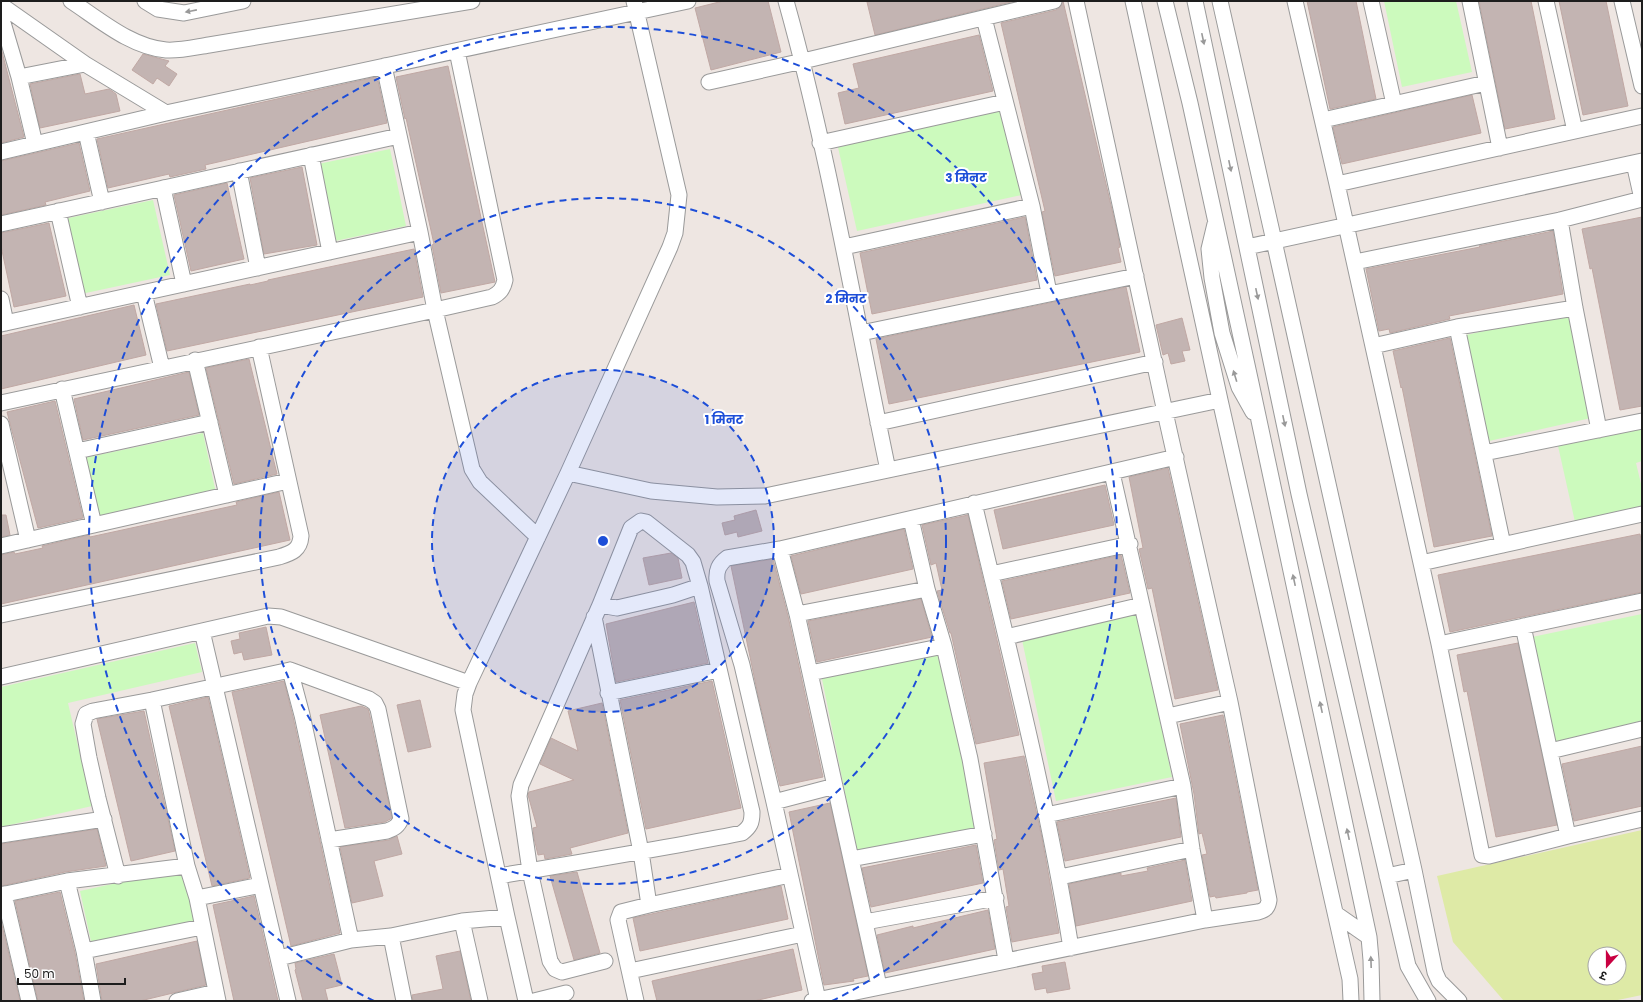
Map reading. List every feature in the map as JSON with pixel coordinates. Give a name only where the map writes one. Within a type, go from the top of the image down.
[{"type":"street","points":[[71,1],[132,40],[144,45],[167,50],[209,45],[472,1]]},
{"type":"street","points":[[145,1],[158,8],[184,13],[243,1]]},
{"type":"street","points":[[1,152],[166,113],[457,51],[635,7],[688,1]]},
{"type":"street","points":[[786,1],[803,61],[844,247],[888,470]]},
{"type":"street","points":[[709,82],[1054,1]]},
{"type":"street","points":[[1076,1],[1154,362],[1176,458],[1230,702],[1269,900],[1268,905],[1265,910],[1258,912],[1205,920],[815,1000],[804,934],[774,802],[742,665],[716,573],[722,563],[727,558],[780,549],[974,503],[1176,458]]},
{"type":"street","points":[[1134,1],[1220,400],[1336,914],[1350,979],[1351,1001]]},
{"type":"street","points":[[1165,1],[1190,103],[1216,221],[1369,937],[1372,1001]]},
{"type":"street","points":[[1195,1],[1299,494],[1387,876],[1408,966],[1428,1001]]},
{"type":"street","points":[[1220,1],[1414,870],[1434,972],[1439,981],[1459,1001]]},
{"type":"street","points":[[1295,1],[1347,226],[1439,644],[1482,855],[1489,856],[1642,819]]},
{"type":"street","points":[[1371,1],[1394,104]]},
{"type":"street","points":[[1470,1],[1500,148]]},
{"type":"street","points":[[1546,1],[1575,131]]},
{"type":"street","points":[[1622,1],[1642,86]]},
{"type":"street","points":[[1,5],[85,64],[166,113]]},
{"type":"street","points":[[526,1001],[463,710],[463,702],[469,682],[568,473],[675,233],[679,195],[635,7]]},
{"type":"street","points":[[1,16],[19,76],[35,144]]},
{"type":"street","points":[[984,18],[1032,206],[1049,293]]},
{"type":"street","points":[[1,403],[259,346],[435,310],[492,297],[500,293],[504,287],[505,280],[457,51]]},
{"type":"street","points":[[19,76],[85,64]]},
{"type":"street","points":[[384,66],[420,232],[435,310],[472,469],[480,482],[538,537]]},
{"type":"street","points":[[1323,120],[1486,83]]},
{"type":"street","points":[[820,143],[1005,102]]},
{"type":"street","points":[[1337,184],[1642,116]]},
{"type":"street","points":[[86,132],[102,202]]},
{"type":"street","points":[[1,224],[399,136]]},
{"type":"street","points":[[311,155],[330,252]]},
{"type":"street","points":[[1247,247],[1638,162],[1642,199],[1560,220],[1355,262]]},
{"type":"street","points":[[239,171],[258,268]]},
{"type":"street","points":[[163,188],[184,284]]},
{"type":"street","points":[[844,247],[1032,206]]},
{"type":"street","points":[[58,211],[80,307]]},
{"type":"street","points":[[1560,220],[1575,308],[1599,430]]},
{"type":"street","points":[[1,299],[4,324],[420,232]]},
{"type":"street","points":[[861,333],[1136,276]]},
{"type":"street","points":[[144,293],[162,368]]},
{"type":"street","points":[[1373,346],[1457,327],[1575,308]]},
{"type":"street","points":[[1457,327],[1504,545]]},
{"type":"street","points":[[1,615],[279,558],[297,550],[300,544],[301,536],[259,346]]},
{"type":"street","points":[[195,360],[227,494]]},
{"type":"street","points":[[878,423],[1154,362]]},
{"type":"street","points":[[62,389],[94,525]]},
{"type":"street","points":[[568,473],[651,491],[717,497],[765,496],[1220,400]]},
{"type":"street","points":[[1484,453],[1642,420]]},
{"type":"street","points":[[77,451],[210,422]]},
{"type":"street","points":[[1,424],[28,540]]},
{"type":"street","points":[[1112,473],[1130,544],[1142,605],[1183,786],[1192,849],[1205,920]]},
{"type":"street","points":[[1,546],[288,481]]},
{"type":"street","points":[[974,503],[1060,877],[1071,948]]},
{"type":"street","points":[[1421,563],[1642,514]]},
{"type":"street","points":[[911,519],[944,646],[970,759],[1006,960]]},
{"type":"street","points":[[499,876],[530,870],[640,852],[742,833],[748,828],[752,821],[750,803],[700,586],[693,562],[688,555],[650,525],[641,521],[631,528],[597,611],[521,785],[518,796],[530,870],[550,961],[555,969],[562,972],[606,962]]},
{"type":"street","points":[[991,574],[1130,544]]},
{"type":"street","points":[[780,549],[797,614],[879,986]]},
{"type":"street","points":[[597,611],[673,595],[700,586]]},
{"type":"street","points":[[797,614],[928,589]]},
{"type":"street","points":[[1439,644],[1642,601]]},
{"type":"street","points":[[1006,637],[1142,605]]},
{"type":"street","points":[[597,611],[608,693],[640,852],[649,905]]},
{"type":"street","points":[[1,677],[268,616],[281,617],[469,682]]},
{"type":"street","points":[[1523,626],[1568,836]]},
{"type":"street","points":[[202,631],[288,1001]]},
{"type":"street","points":[[810,673],[944,646]]},
{"type":"street","points":[[290,670],[302,715],[351,940]]},
{"type":"street","points":[[118,876],[88,750],[83,724],[86,714],[93,711],[152,700],[290,670],[369,699],[375,703],[386,739],[401,819],[399,824],[387,831],[329,840]]},
{"type":"street","points":[[608,693],[719,670]]},
{"type":"street","points":[[152,700],[187,866],[197,898],[217,997],[177,1001]]},
{"type":"street","points":[[1168,716],[1230,702]]},
{"type":"street","points":[[1550,751],[1642,729]]},
{"type":"street","points":[[774,802],[834,786]]},
{"type":"street","points":[[1046,815],[1183,786]]},
{"type":"street","points":[[1,835],[104,819]]},
{"type":"street","points":[[851,859],[984,834]]},
{"type":"street","points":[[1060,877],[1192,849]]},
{"type":"street","points":[[29,1001],[3,895],[67,882],[187,866]]},
{"type":"street","points":[[1387,876],[1414,870]]},
{"type":"street","points":[[636,1001],[618,920],[619,915],[625,910],[790,875]]},
{"type":"street","points":[[67,882],[84,951],[93,1001]]},
{"type":"street","points":[[197,898],[261,885]]},
{"type":"street","points":[[865,922],[996,898]]},
{"type":"street","points":[[1336,914],[1369,937]]},
{"type":"street","points":[[279,958],[351,940],[391,936],[462,921],[507,917]]},
{"type":"street","points":[[462,921],[480,1001]]},
{"type":"street","points":[[84,951],[202,927]]},
{"type":"street","points":[[630,971],[804,934]]},
{"type":"street","points":[[391,936],[404,1001]]},
{"type":"street","points":[[534,1001],[566,993]]},
{"type":"green space","points":[[1384,1],[1456,1],[1472,72],[1402,87]]},
{"type":"green space","points":[[1002,106],[1022,195],[857,231],[837,143]]},
{"type":"green space","points":[[390,149],[406,226],[335,241],[318,164]]},
{"type":"green space","points":[[153,200],[170,275],[81,294],[64,219]]},
{"type":"green space","points":[[1568,313],[1591,418],[1489,441],[1466,335]]},
{"type":"green space","points":[[1642,427],[1642,461],[1636,463],[1642,488],[1642,507],[1575,522],[1558,446]]},
{"type":"green space","points":[[203,433],[216,493],[97,518],[84,458]]},
{"type":"green space","points":[[1137,611],[1172,777],[1056,801],[1021,635]]},
{"type":"green space","points":[[1642,614],[1642,723],[1555,742],[1532,637]]},
{"type":"green space","points":[[195,643],[202,672],[68,703],[92,806],[1,827],[1,687]]},
{"type":"green space","points":[[940,650],[976,828],[857,852],[821,674]]},
{"type":"green space","points":[[1642,830],[1642,995],[1613,1001],[1504,1001],[1453,942],[1437,876]]},
{"type":"green space","points":[[186,868],[198,923],[92,946],[80,891]]},
{"type":"building","points":[[723,1],[768,1],[781,52],[711,70],[695,8]]},
{"type":"building","points":[[1015,1],[875,35],[867,2]]},
{"type":"building","points":[[1063,1],[1117,231],[1121,262],[1055,276],[1042,212],[1045,211],[1001,23],[1056,10],[1060,7]]},
{"type":"building","points":[[1307,1],[1356,1],[1376,99],[1330,109]]},
{"type":"building","points":[[1479,1],[1531,1],[1555,119],[1505,129]]},
{"type":"building","points":[[1559,1],[1606,1],[1628,106],[1583,115]]},
{"type":"building","points":[[979,35],[993,91],[845,124],[838,93],[859,88],[853,64]]},
{"type":"building","points":[[1,48],[24,137],[1,143]]},
{"type":"building","points":[[143,54],[169,61],[165,66],[177,74],[169,86],[157,78],[153,84],[132,70]]},
{"type":"building","points":[[448,66],[495,282],[441,293],[432,245],[434,244],[396,77]]},
{"type":"building","points":[[80,74],[85,94],[109,89],[116,94],[120,111],[40,128],[30,84]]},
{"type":"building","points":[[376,77],[387,123],[205,165],[206,169],[170,177],[169,174],[108,188],[97,139]]},
{"type":"building","points":[[1472,95],[1481,133],[1342,164],[1333,127]]},
{"type":"building","points":[[79,143],[90,191],[45,202],[46,205],[1,215],[1,161]]},
{"type":"building","points":[[302,167],[317,245],[264,254],[250,178]]},
{"type":"building","points":[[227,183],[244,259],[191,271],[174,195]]},
{"type":"building","points":[[1025,217],[1037,280],[872,314],[860,253]]},
{"type":"building","points":[[1642,217],[1642,406],[1620,410],[1592,268],[1590,269],[1582,229]]},
{"type":"building","points":[[49,223],[66,296],[14,307],[1,246],[1,233]]},
{"type":"building","points":[[1553,231],[1563,294],[1449,316],[1450,319],[1390,333],[1389,329],[1379,331],[1366,269]]},
{"type":"building","points":[[414,249],[423,297],[167,351],[156,304]]},
{"type":"building","points":[[1126,287],[1140,352],[889,404],[876,339]]},
{"type":"building","points":[[134,305],[146,355],[1,389],[1,336]]},
{"type":"building","points":[[1182,318],[1190,350],[1182,351],[1185,361],[1171,364],[1168,353],[1163,355],[1156,325]]},
{"type":"building","points":[[1450,338],[1492,536],[1434,547],[1402,387],[1401,388],[1393,351]]},
{"type":"building","points":[[249,359],[277,474],[234,484],[206,368]]},
{"type":"building","points":[[189,372],[199,415],[83,440],[74,399]]},
{"type":"building","points":[[55,401],[83,518],[38,528],[7,412]]},
{"type":"building","points":[[1168,468],[1218,690],[1175,699],[1152,588],[1148,589],[1139,549],[1143,548],[1129,477]]},
{"type":"building","points":[[1105,485],[1114,525],[1003,549],[994,510]]},
{"type":"building","points":[[279,492],[290,540],[1,604],[1,555],[14,552],[15,554],[89,535],[90,537],[237,505],[236,502]]},
{"type":"building","points":[[756,510],[762,531],[738,537],[737,532],[725,535],[722,523],[735,520],[734,516]]},
{"type":"building","points":[[1,515],[6,515],[10,535],[1,537]]},
{"type":"building","points":[[968,515],[1019,735],[976,744],[951,633],[937,591],[942,590],[936,563],[931,565],[922,525]]},
{"type":"building","points":[[904,529],[913,569],[801,594],[791,556]]},
{"type":"building","points":[[1640,534],[1642,545],[1642,592],[1450,632],[1438,575]]},
{"type":"building","points":[[671,553],[678,558],[682,578],[649,585],[643,558]]},
{"type":"building","points":[[1121,555],[1130,593],[1011,619],[1002,581]]},
{"type":"building","points":[[773,559],[788,616],[823,777],[780,786],[758,695],[731,566]]},
{"type":"building","points":[[921,599],[932,637],[817,662],[808,621]]},
{"type":"building","points":[[694,602],[708,663],[616,682],[606,624]]},
{"type":"building","points":[[266,627],[272,655],[244,660],[242,652],[234,654],[231,641],[240,639],[239,633]]},
{"type":"building","points":[[1518,643],[1557,825],[1496,837],[1467,691],[1464,692],[1457,655]]},
{"type":"building","points":[[284,681],[340,933],[291,946],[232,692]]},
{"type":"building","points":[[712,681],[741,808],[646,829],[620,700]]},
{"type":"building","points":[[208,697],[250,878],[212,886],[169,706]]},
{"type":"building","points":[[420,700],[431,747],[408,752],[397,705]]},
{"type":"building","points":[[602,703],[628,833],[570,848],[572,854],[545,859],[544,854],[538,855],[533,828],[537,827],[528,795],[529,792],[574,780],[540,764],[551,738],[578,751],[568,711]]},
{"type":"building","points":[[361,706],[368,709],[369,712],[392,818],[385,822],[345,828],[320,715]]},
{"type":"building","points":[[144,711],[175,851],[131,861],[97,719]]},
{"type":"building","points":[[1223,715],[1258,890],[1216,898],[1215,896],[1210,897],[1202,855],[1207,854],[1202,833],[1199,834],[1194,794],[1180,724]]},
{"type":"building","points":[[1642,746],[1642,806],[1574,821],[1562,764]]},
{"type":"building","points":[[1024,756],[1042,838],[1059,933],[1012,942],[1006,907],[1009,906],[1003,869],[999,870],[994,840],[997,839],[984,763]]},
{"type":"building","points":[[1176,798],[1181,837],[1065,861],[1057,822]]},
{"type":"building","points":[[830,803],[868,976],[853,979],[854,981],[824,985],[789,812]]},
{"type":"building","points":[[97,829],[106,866],[65,872],[1,886],[1,844]]},
{"type":"building","points":[[397,836],[402,854],[374,861],[383,896],[352,903],[340,847],[389,840]]},
{"type":"building","points":[[976,845],[983,883],[871,907],[862,868]]},
{"type":"building","points":[[1185,860],[1192,901],[1076,926],[1069,884],[1121,873],[1121,876],[1148,871],[1147,868]]},
{"type":"building","points":[[577,872],[600,953],[574,960],[550,876]]},
{"type":"building","points":[[781,886],[788,919],[640,951],[633,918]]},
{"type":"building","points":[[60,892],[75,953],[84,1001],[38,1001],[15,901]]},
{"type":"building","points":[[254,896],[278,1001],[234,1001],[213,905]]},
{"type":"building","points":[[988,910],[995,949],[885,973],[877,935]]},
{"type":"building","points":[[1,921],[20,1001],[1,1001]]},
{"type":"building","points":[[197,941],[206,985],[140,1001],[102,1001],[96,964]]},
{"type":"building","points":[[793,949],[802,990],[754,1001],[657,1001],[652,981]]},
{"type":"building","points":[[460,951],[471,1001],[413,1001],[412,995],[443,989],[436,956]]},
{"type":"building","points":[[334,954],[342,985],[325,989],[328,1001],[303,1001],[295,970],[295,963]]},
{"type":"building","points":[[1065,962],[1070,989],[1047,993],[1046,988],[1035,990],[1032,974],[1043,972],[1042,966]]}]
